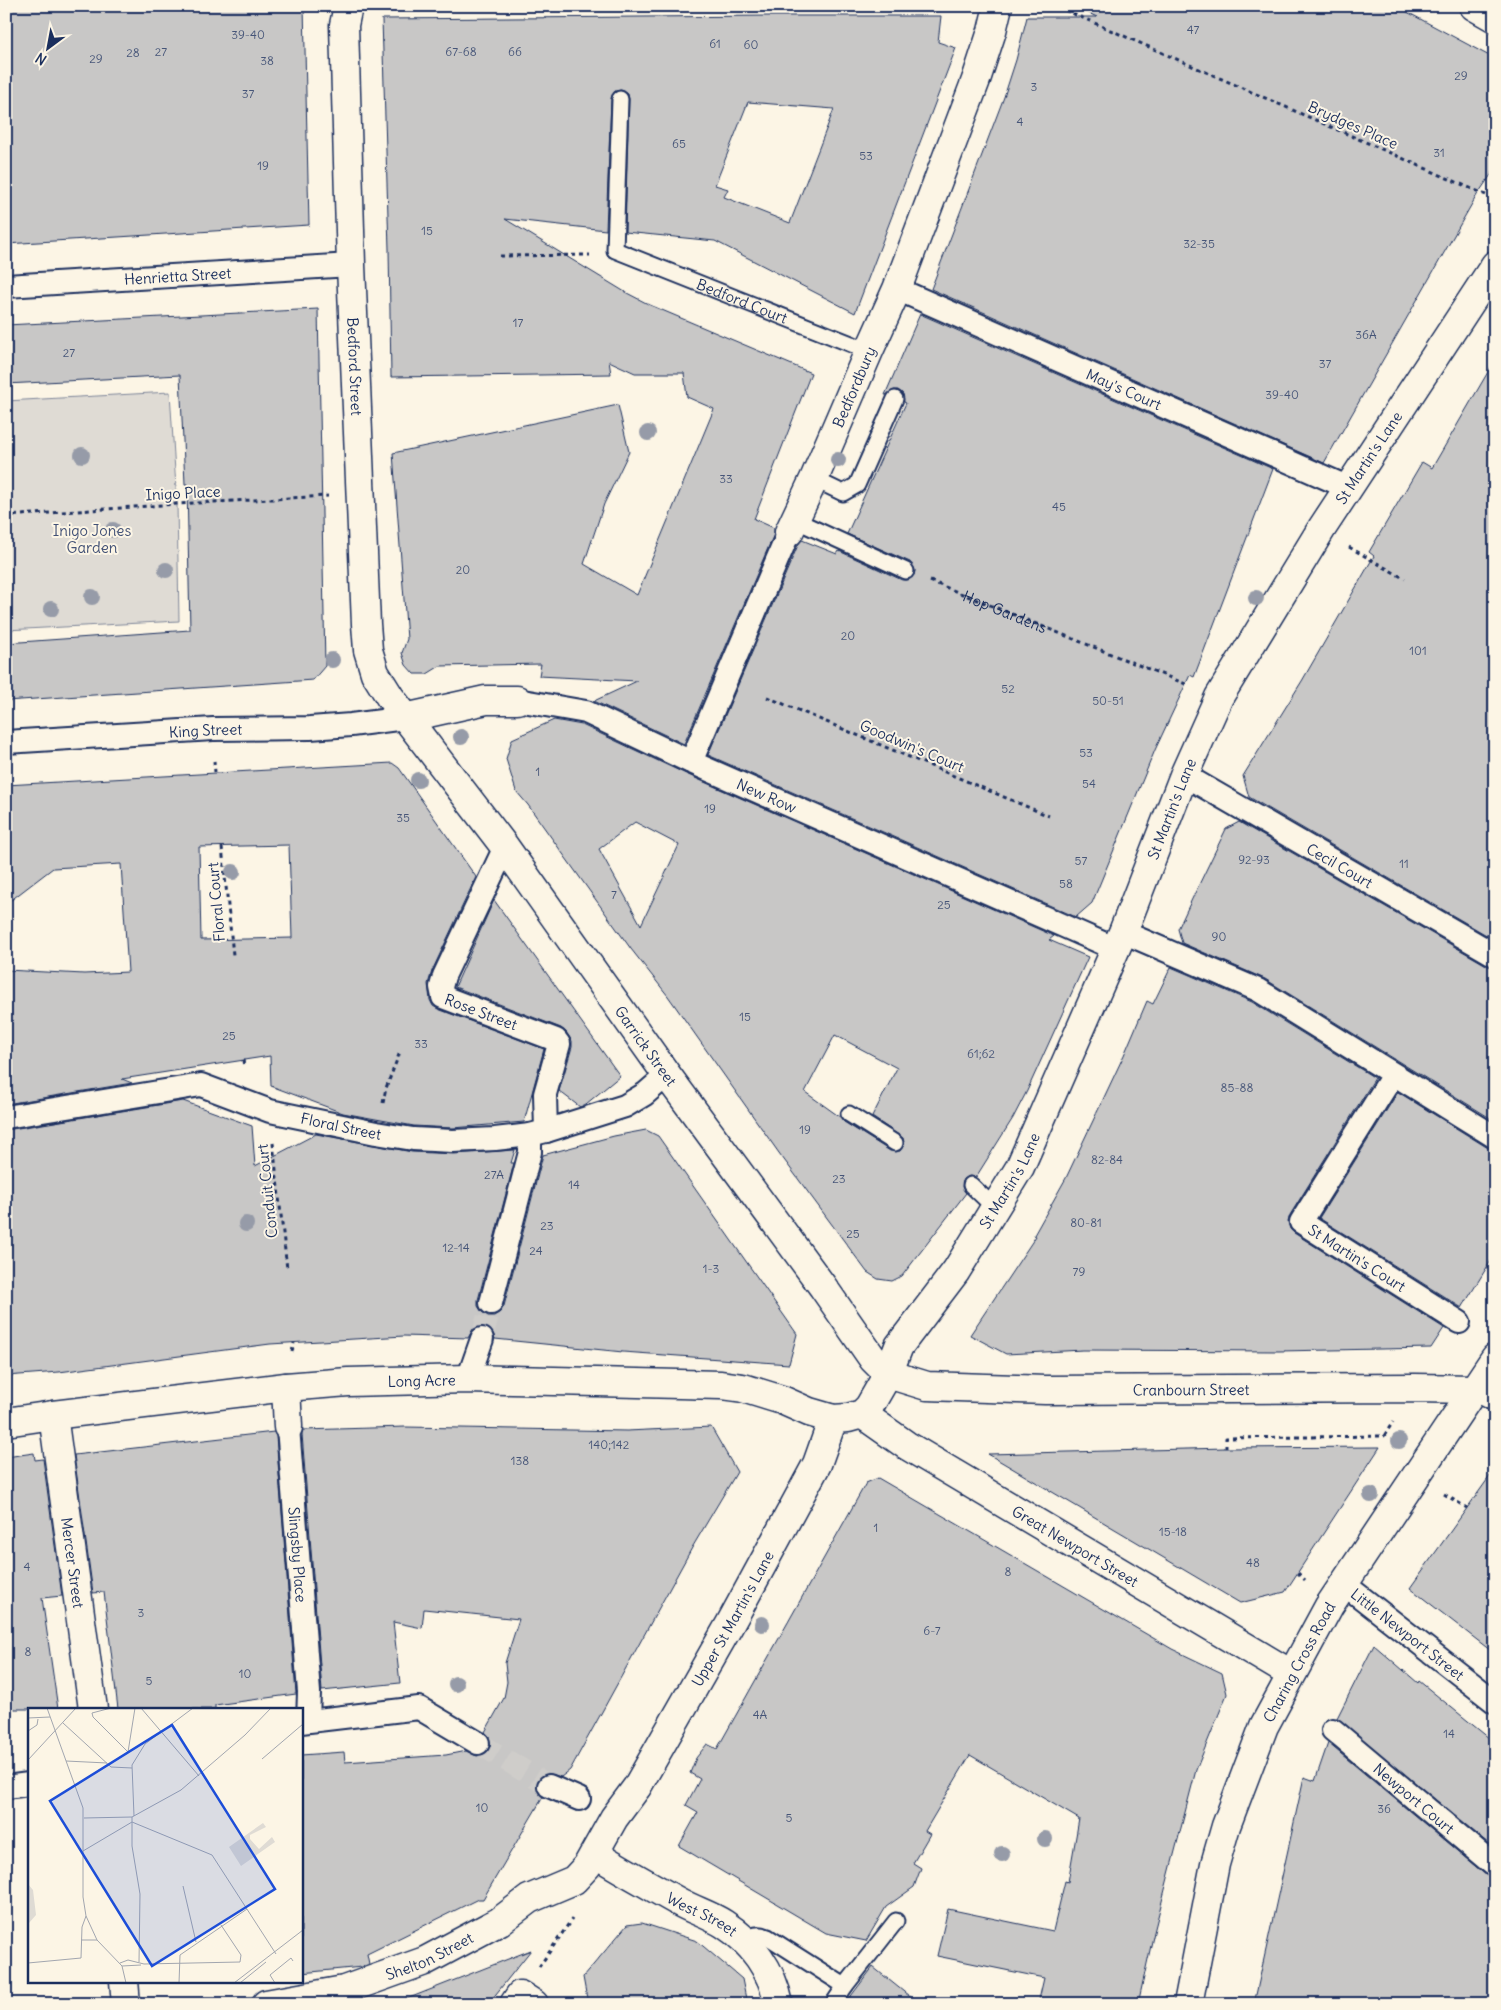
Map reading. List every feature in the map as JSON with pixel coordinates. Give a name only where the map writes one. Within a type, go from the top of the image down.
[{"type":"street","name":"Bedford Street","points":[[348,6],[344,25],[351,265],[368,650],[375,673],[405,718]]},
{"type":"street","name":"Bedfordbury","points":[[691,762],[868,351],[897,290],[976,80],[998,6]]},
{"type":"street","points":[[1474,6],[1495,18]]},
{"type":"street","name":"Henrietta Street","points":[[6,286],[351,265]]},
{"type":"street","name":"St Martin's Lane","points":[[888,1374],[899,1346],[956,1270],[1020,1167],[1120,940],[1184,775],[1219,697],[1322,528],[1495,265]]},
{"type":"street","name":"May's Court","points":[[897,290],[1350,488]]},
{"type":"street","name":"New Row","points":[[405,718],[486,700],[517,700],[586,712],[691,762],[1120,940]]},
{"type":"street","name":"King Street","points":[[6,742],[213,729],[310,728],[405,718]]},
{"type":"street","name":"Garrick Street","points":[[405,718],[505,847],[667,1075],[823,1287],[873,1360],[888,1374]]},
{"type":"street","name":"Cecil Court","points":[[1184,775],[1495,955]]},
{"type":"street","name":"Rose Street","points":[[491,1303],[530,1152],[538,1133],[545,1094],[560,1048],[556,1040],[443,997],[440,987],[505,847]]},
{"type":"street","points":[[1120,940],[1258,990],[1495,1138]]},
{"type":"street","name":"Floral Street","points":[[6,1117],[202,1086],[270,1111],[376,1133],[412,1139],[453,1141],[495,1139],[538,1133],[625,1106],[645,1094],[667,1075]]},
{"type":"street","name":"St Martin's Court","points":[[1393,1075],[1301,1222],[1459,1322]]},
{"type":"street","points":[[468,1379],[482,1339]]},
{"type":"street","name":"Charing Cross Road","points":[[1188,2004],[1208,1895],[1226,1826],[1264,1726],[1329,1606],[1484,1395],[1495,1358]]},
{"type":"street","points":[[833,1419],[848,1418],[862,1414],[878,1393],[888,1374]]},
{"type":"street","name":"Cranbourn Street","points":[[888,1374],[927,1386],[1046,1390],[1409,1388],[1484,1395]]},
{"type":"street","name":"Long Acre","points":[[6,1422],[286,1387],[348,1382],[468,1379],[721,1385],[743,1388],[833,1419]]},
{"type":"street","name":"Slingsby Place","points":[[286,1387],[309,1692],[304,1721],[419,1708],[478,1743]]},
{"type":"street","name":"Great Newport Street","points":[[862,1414],[906,1445],[1291,1674]]},
{"type":"street","name":"Mercer Street","points":[[52,1415],[94,1708]]},
{"type":"street","name":"Upper St Martin's Lane","points":[[580,1876],[596,1854],[614,1818],[637,1787],[776,1540],[817,1464],[833,1419]]},
{"type":"street","name":"Little Newport Street","points":[[1344,1584],[1495,1702]]},
{"type":"street","name":"Newport Court","points":[[1333,1730],[1495,1866]]},
{"type":"street","points":[[6,1787],[28,1784]]},
{"type":"street","points":[[549,1786],[579,1799]]},
{"type":"street","name":"West Street","points":[[596,1854],[622,1871],[723,1924],[746,1941],[764,1964],[779,2004]]},
{"type":"street","name":"Shelton Street","points":[[266,2004],[344,1990],[426,1961],[500,1921],[529,1899],[580,1876]]},
{"type":"street","points":[[124,1982],[126,2004]]},
{"type":"lane","points":[[614,250],[620,99]]},
{"type":"lane","name":"Bedford Court","points":[[614,250],[868,351]]},
{"type":"lane","points":[[814,478],[843,493],[857,485],[895,399]]},
{"type":"lane","points":[[792,526],[906,572]]},
{"type":"lane","points":[[849,1114],[895,1143]]},
{"type":"lane","points":[[971,1185],[995,1208]]},
{"type":"lane","points":[[833,2004],[896,1921]]},
{"type":"lane","points":[[746,1941],[751,1936],[760,1934],[768,1937],[845,1986]]},
{"type":"path","name":"Brydges Place","points":[[1058,7],[1212,72],[1486,195]]},
{"type":"path","points":[[500,256],[600,255],[614,250]]},
{"type":"path","name":"Inigo Place","points":[[6,516],[361,494]]},
{"type":"path","points":[[1322,528],[1354,550],[1406,579]]},
{"type":"path","name":"Hop Gardens","points":[[906,572],[1064,637],[1219,697]]},
{"type":"path","name":"Goodwin's Court","points":[[767,697],[1049,816]]},
{"type":"path","name":"Floral Court","points":[[222,847],[233,956]]},
{"type":"path","points":[[376,1133],[386,1088],[400,1052]]},
{"type":"path","name":"Conduit Court","points":[[270,1111],[287,1270]]},
{"type":"path","points":[[1226,1448],[1226,1438],[1384,1436],[1394,1420]]},
{"type":"path","points":[[523,2001],[572,1918]]},
{"type":"green space","name":"Inigo Jones Garden","points":[[170,392],[177,504],[179,621],[6,630],[6,401]]},
{"type":"building","points":[[6,6],[304,6],[309,225],[6,244]]},
{"type":"building","points":[[1073,6],[1396,6],[1495,59],[1495,169],[1477,195],[1324,463],[931,289],[1004,97],[1027,17],[1097,17]]},
{"type":"building","points":[[941,16],[938,42],[956,48],[855,313],[715,241],[625,232],[629,99],[628,94],[621,90],[615,91],[611,99],[606,230],[505,219],[625,292],[650,305],[811,373],[754,519],[774,528],[774,534],[684,744],[594,701],[637,681],[539,676],[541,664],[440,666],[427,674],[414,674],[406,665],[402,653],[407,639],[393,453],[618,405],[629,452],[604,504],[584,564],[637,595],[714,409],[687,397],[684,373],[635,373],[609,361],[611,374],[391,377],[382,19]],"holes":[[[748,102],[834,109],[790,223],[724,197],[728,189],[715,185]]]},
{"type":"building","points":[[318,309],[325,666],[313,680],[6,701],[6,643],[190,630],[187,484],[185,484],[180,375],[6,384],[6,325]]},
{"type":"building","points":[[920,314],[1273,469],[1194,677],[1190,675],[1155,750],[1092,903],[1076,917],[708,755],[798,545],[802,540],[837,554],[839,551],[902,580],[907,580],[914,575],[915,570],[910,562],[847,534],[906,403],[904,402],[903,394],[898,390],[885,395]]},
{"type":"building","points":[[1495,360],[1495,940],[1249,797],[1243,776],[1302,681],[1374,556],[1369,552],[1422,462],[1432,468]]},
{"type":"building","points":[[554,720],[582,725],[686,774],[1054,936],[1049,940],[1088,957],[1013,1118],[976,1177],[969,1176],[964,1179],[962,1187],[966,1193],[902,1276],[892,1281],[878,1279],[867,1272],[779,1153],[668,996],[631,949],[516,791],[506,759],[512,739]],"holes":[[[635,822],[679,845],[641,925],[599,849]],[[835,1035],[897,1068],[872,1117],[903,1138],[904,1144],[900,1151],[890,1151],[844,1122],[840,1117],[805,1092]]]},
{"type":"building","points":[[392,763],[399,768],[476,877],[432,971],[428,984],[430,1000],[433,1006],[438,1009],[544,1049],[524,1122],[453,1128],[414,1126],[343,1113],[271,1086],[270,1056],[122,1079],[132,1083],[6,1104],[6,970],[84,974],[128,972],[121,864],[53,868],[6,904],[6,785]],"holes":[[[289,845],[292,938],[201,940],[199,847]]]},
{"type":"building","points":[[1239,822],[1488,966],[1495,968],[1495,1121],[1265,979],[1182,943],[1178,929],[1193,897],[1226,829]]},
{"type":"building","points":[[494,900],[620,1076],[580,1107],[559,1091],[572,1047],[572,1041],[566,1032],[561,1028],[455,987]]},
{"type":"building","points":[[1171,967],[1252,1002],[1375,1078],[1290,1215],[1288,1222],[1290,1229],[1294,1233],[1444,1328],[1431,1348],[1279,1351],[1083,1350],[1006,1354],[970,1335],[1036,1236],[1034,1235],[1066,1178],[1124,1055],[1147,1001],[1153,1004]]},
{"type":"building","points":[[1398,1092],[1488,1148],[1495,1150],[1495,1254],[1462,1308],[1319,1218]]},
{"type":"building","points":[[183,1101],[252,1126],[255,1166],[316,1134],[412,1152],[454,1154],[515,1150],[511,1163],[514,1163],[478,1300],[478,1306],[488,1316],[494,1316],[504,1306],[543,1155],[614,1136],[646,1130],[658,1136],[797,1334],[789,1364],[623,1352],[495,1339],[492,1330],[480,1326],[473,1329],[468,1338],[404,1336],[270,1344],[59,1372],[6,1376],[6,1130]]},
{"type":"building","points":[[405,1427],[627,1431],[711,1427],[737,1472],[693,1546],[570,1770],[561,1777],[547,1773],[537,1780],[536,1788],[543,1797],[483,1899],[478,1899],[367,1954],[369,1964],[362,1967],[302,1973],[302,1755],[344,1752],[345,1762],[446,1755],[466,1751],[477,1756],[485,1754],[491,1743],[489,1736],[485,1732],[504,1698],[507,1682],[505,1663],[519,1619],[424,1609],[422,1628],[393,1622],[400,1683],[322,1691],[303,1430]]},
{"type":"building","points":[[274,1432],[276,1436],[296,1694],[215,1705],[215,1708],[118,1708],[104,1592],[93,1593],[74,1455]]},
{"type":"building","points":[[1380,1447],[1285,1592],[1240,1603],[988,1454],[1226,1448]]},
{"type":"building","points":[[34,1453],[35,1460],[43,1459],[62,1596],[42,1598],[58,1708],[6,1709],[6,1457]]},
{"type":"building","points":[[1495,1469],[1495,1654],[1410,1588]]},
{"type":"building","points":[[878,1478],[1172,1649],[1222,1673],[1227,1694],[1196,1770],[1154,1932],[1138,2004],[1038,2004],[1044,1978],[937,1956],[948,1909],[1053,1931],[1065,1881],[1068,1882],[1079,1819],[970,1755],[925,1831],[930,1834],[913,1863],[921,1868],[914,1887],[886,1907],[866,1941],[826,1933],[679,1846],[698,1812],[686,1805],[700,1779],[690,1773],[696,1758],[707,1744],[717,1749],[866,1483]]},
{"type":"building","points":[[1374,1645],[1418,1683],[1419,1681],[1495,1743],[1495,1849],[1337,1718]]},
{"type":"building","points":[[1328,1743],[1487,1876],[1495,1879],[1495,2004],[1254,2004],[1304,1777],[1315,1781]]},
{"type":"building","points":[[642,1923],[697,1941],[742,1979],[747,2004],[674,2004],[671,2002],[665,2004],[588,2004],[583,1977],[627,1925]]},
{"type":"building","points":[[531,1950],[488,2004],[399,2004],[399,2002]]},
{"type":"building","points":[[873,1967],[919,2004],[845,2004]]},
{"type":"tunnel","points":[[482,1339],[491,1303]]},
{"type":"tunnel","points":[[478,1743],[549,1786]]}]
